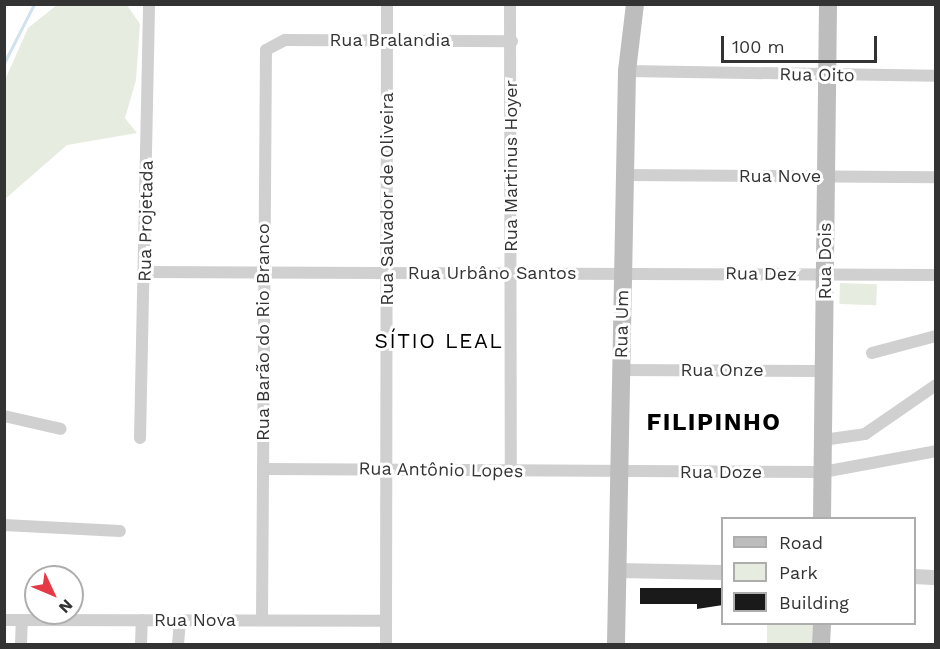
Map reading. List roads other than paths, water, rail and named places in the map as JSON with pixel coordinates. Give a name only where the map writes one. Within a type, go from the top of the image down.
[{"type":"main road","name":"Rua Um","points":[[616,645],[627,71],[635,4]]},
{"type":"main road","name":"Rua Dois","points":[[822,517],[828,4]]},
{"type":"main road","points":[[821,645],[822,625]]},
{"type":"street","name":"Rua Projetada","points":[[140,438],[149,4]]},
{"type":"street","name":"Rua Salvador de Oliveira","points":[[386,645],[387,4]]},
{"type":"street","name":"Rua Martinus Hoyer","points":[[510,4],[512,41],[511,471]]},
{"type":"street","name":"Rua Bralandia","points":[[269,46],[285,40],[512,41]]},
{"type":"street","name":"Rua Barão do Rio Branco","points":[[262,620],[265,58],[269,46]]},
{"type":"street","name":"Rua Oito","points":[[627,71],[936,76]]},
{"type":"street","name":"Rua Nove","points":[[625,175],[936,177]]},
{"type":"street","name":"Rua Urbâno Santos","points":[[145,272],[623,272]]},
{"type":"street","name":"Rua Dez","points":[[623,272],[936,275]]},
{"type":"street","points":[[872,353],[936,336]]},
{"type":"street","name":"Rua Onze","points":[[621,370],[824,371]]},
{"type":"street","points":[[823,440],[865,434],[936,385]]},
{"type":"street","points":[[5,417],[61,429]]},
{"type":"street","name":"Rua Doze","points":[[619,472],[823,472],[936,451]]},
{"type":"street","name":"Rua Antônio Lopes","points":[[263,469],[619,472]]},
{"type":"street","points":[[4,525],[120,531]]},
{"type":"street","points":[[617,570],[721,572]]},
{"type":"street","points":[[916,576],[936,577]]},
{"type":"street","name":"Rua Nova","points":[[4,620],[386,621]]},
{"type":"street","points":[[21,645],[22,620]]},
{"type":"street","points":[[141,645],[142,620]]},
{"type":"street","points":[[178,645],[180,620]]},
{"type":"waterway","points":[[4,63],[34,4]]},
{"type":"district","name":"SÍTIO LEAL","points":[[439,341]]},
{"type":"district","name":"FILIPINHO","points":[[714,423]]}]
